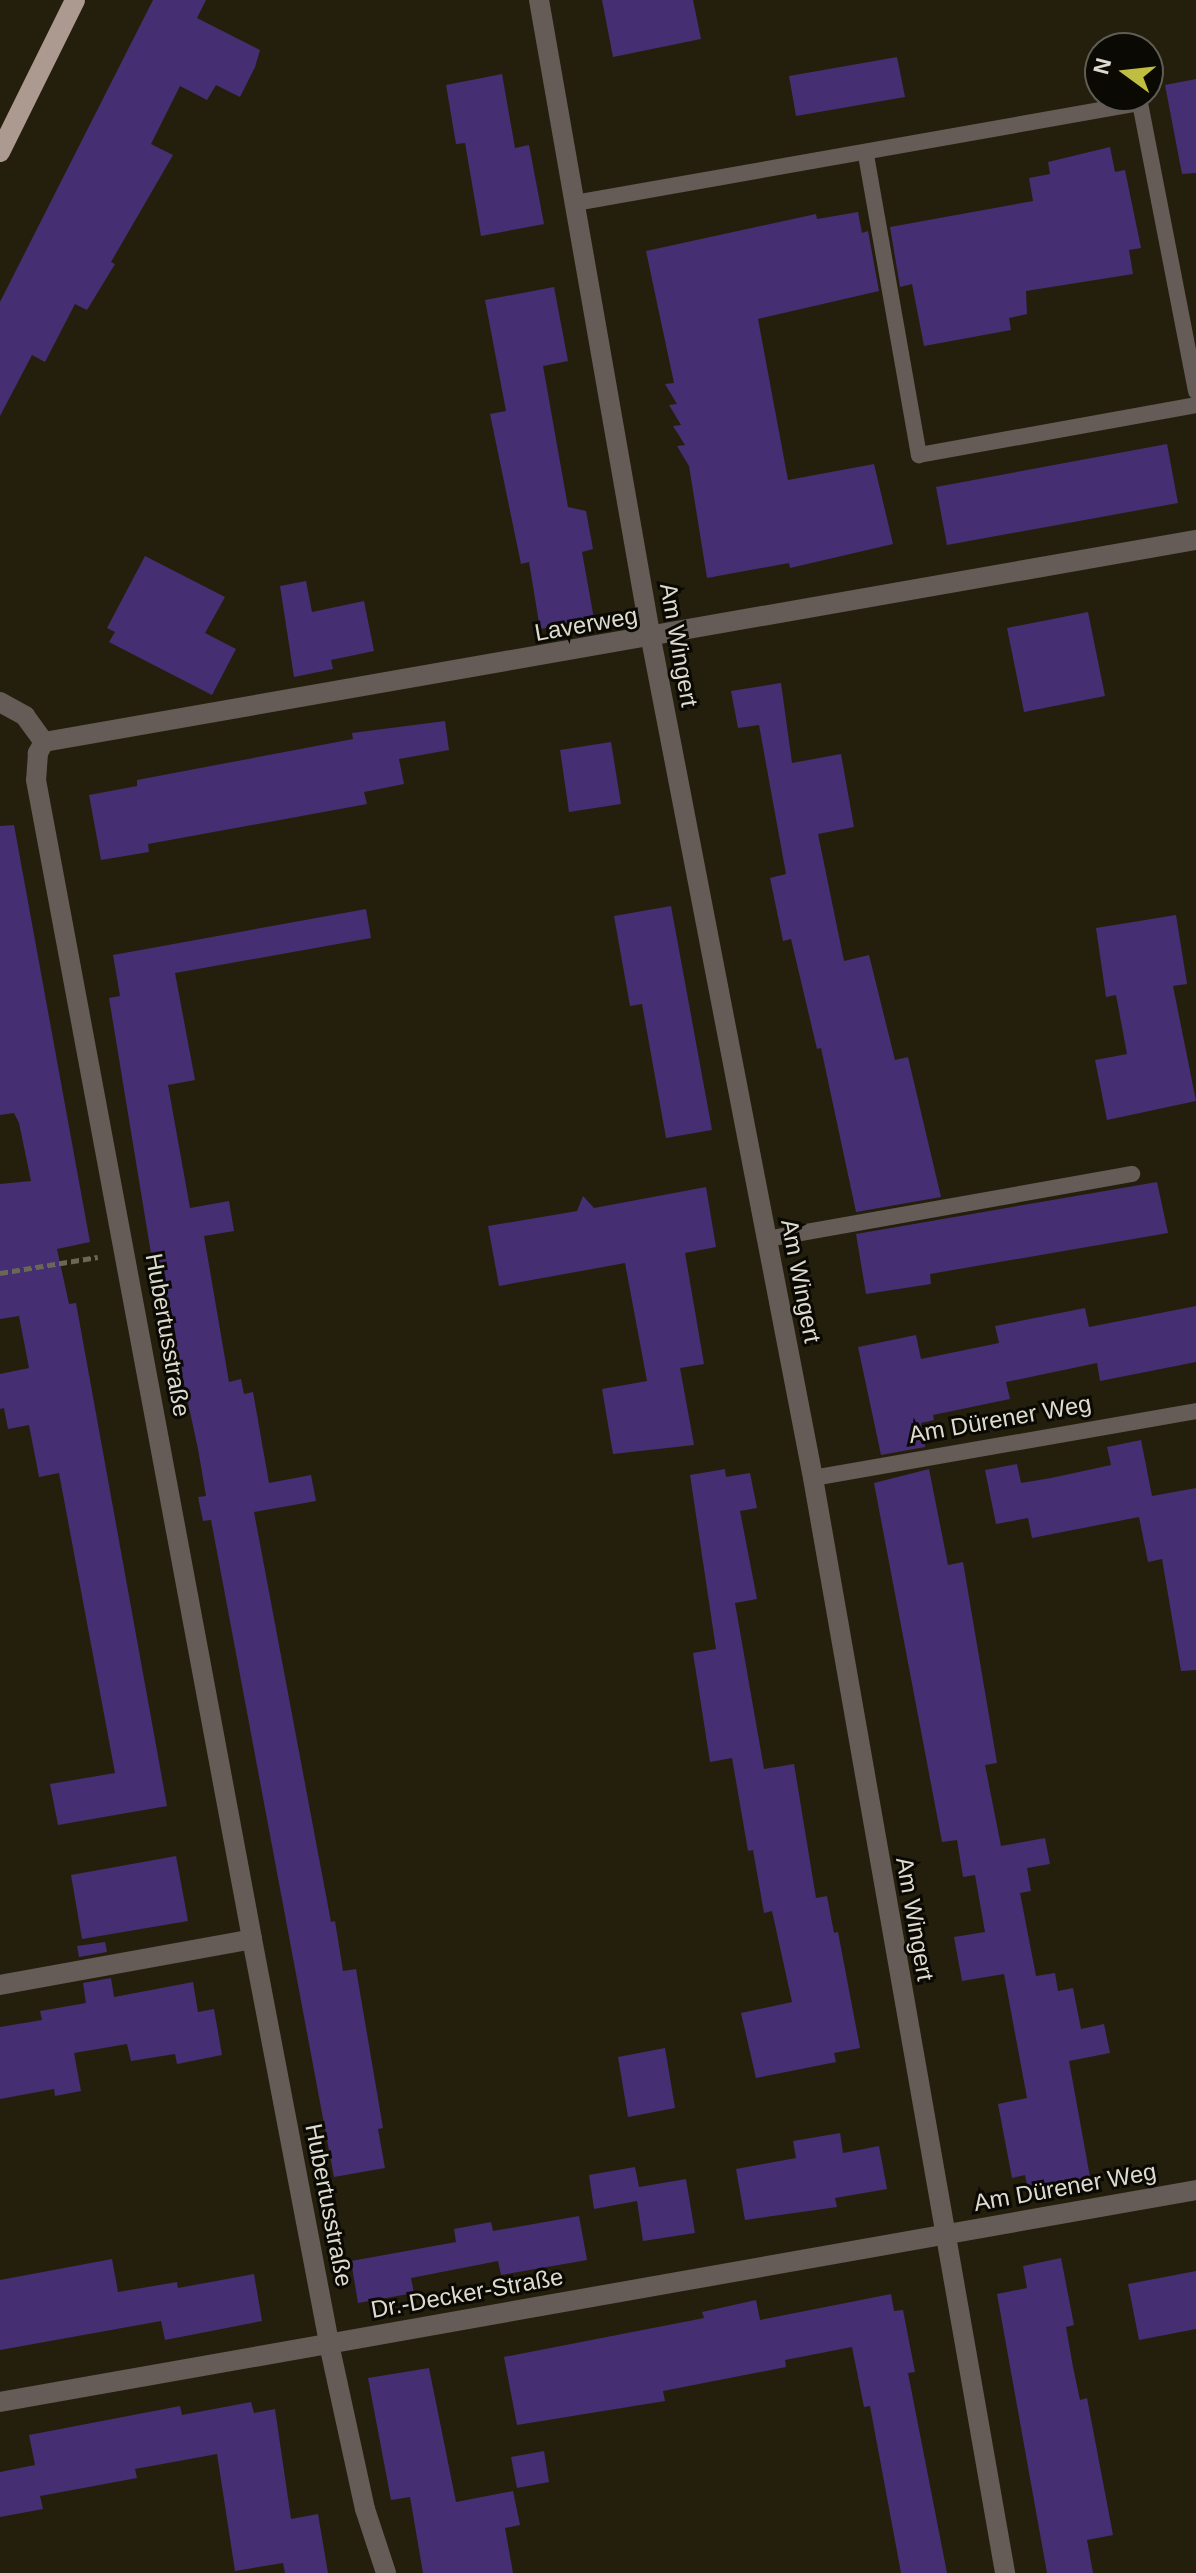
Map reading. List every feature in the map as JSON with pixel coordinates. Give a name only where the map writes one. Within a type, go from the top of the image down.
[{"type":"main road","points":[[0,152],[75,0]]},
{"type":"street","name":"Am Wingert","points":[[539,0],[651,639],[813,1478],[943,2234],[1005,2573]]},
{"type":"street","name":"Laverweg","points":[[44,742],[651,639],[1196,540]]},
{"type":"street","points":[[0,702],[25,716],[44,742]]},
{"type":"street","name":"Hubertusstraße","points":[[44,742],[38,753],[36,780],[127,1252],[252,1939],[329,2344],[365,2509],[386,2573]]},
{"type":"street","points":[[0,1985],[252,1939]]},
{"type":"street","name":"Am Dürener Weg","points":[[943,2234],[1196,2190]]},
{"type":"street","name":"Dr.-Decker-Straße","points":[[0,2402],[943,2234]]},
{"type":"lane","points":[[575,203],[866,155],[1140,103],[1196,392]]},
{"type":"lane","points":[[866,155],[919,455],[1196,405]]},
{"type":"lane","points":[[767,1239],[1132,1174]]},
{"type":"lane","name":"Am Dürener Weg","points":[[813,1478],[1196,1411]]},
{"type":"path","points":[[0,1273],[127,1252]]},
{"type":"building","points":[[153,0],[206,0],[197,18],[260,50],[255,67],[240,97],[216,85],[207,100],[180,86],[151,144],[173,155],[111,262],[115,264],[87,310],[75,304],[45,362],[32,355],[0,416],[0,302]]},
{"type":"building","points":[[602,0],[693,0],[701,39],[613,57]]},
{"type":"building","points":[[897,57],[905,97],[796,116],[789,76]]},
{"type":"building","points":[[502,74],[515,148],[529,145],[544,224],[481,236],[465,143],[456,144],[446,85]]},
{"type":"building","points":[[1196,79],[1196,173],[1182,174],[1165,85]]},
{"type":"building","points":[[1110,147],[1115,172],[1125,170],[1141,248],[1129,250],[1133,274],[1026,291],[1027,314],[1009,318],[1011,330],[924,346],[912,284],[900,287],[890,227],[1033,201],[1029,178],[1050,174],[1048,162]]},
{"type":"building","points":[[858,212],[862,233],[868,231],[879,291],[758,319],[788,480],[874,464],[893,544],[790,568],[789,563],[707,578],[689,466],[677,446],[685,445],[673,426],[681,425],[669,405],[677,404],[665,384],[674,383],[646,251],[816,214],[817,219]]},
{"type":"building","points":[[554,287],[568,361],[543,366],[568,507],[586,511],[593,549],[582,552],[594,619],[540,629],[529,562],[521,564],[490,414],[506,411],[485,300]]},
{"type":"building","points":[[1167,444],[1178,503],[947,545],[936,487]]},
{"type":"building","points":[[145,556],[225,597],[205,633],[236,649],[212,695],[109,642],[115,632],[107,628]]},
{"type":"building","points":[[306,581],[312,612],[364,601],[374,651],[331,660],[333,669],[294,677],[280,586]]},
{"type":"building","points":[[1088,612],[1105,696],[1024,712],[1007,628]]},
{"type":"building","points":[[781,683],[792,763],[841,754],[854,827],[818,834],[844,961],[869,955],[895,1060],[908,1057],[941,1197],[856,1212],[821,1048],[817,1049],[791,939],[783,941],[770,878],[786,874],[759,725],[738,728],[731,691]]},
{"type":"building","points":[[445,721],[449,750],[399,759],[404,784],[364,792],[367,804],[148,844],[149,852],[101,860],[89,795],[137,786],[137,780],[353,739],[352,733]]},
{"type":"building","points":[[611,742],[621,804],[569,812],[560,750]]},
{"type":"building","points":[[14,825],[90,1242],[57,1249],[69,1304],[76,1303],[167,1806],[58,1825],[50,1784],[115,1773],[59,1473],[39,1477],[29,1425],[8,1429],[4,1408],[0,1409],[0,1374],[29,1368],[19,1316],[0,1319],[0,1184],[31,1181],[19,1123],[14,1113],[0,1115],[0,826]]},
{"type":"building","points":[[671,906],[712,1130],[666,1138],[642,1004],[630,1006],[614,916]]},
{"type":"building","points":[[366,909],[371,938],[175,973],[195,1080],[168,1085],[190,1208],[229,1201],[234,1231],[204,1236],[229,1382],[241,1379],[244,1394],[253,1392],[269,1483],[311,1475],[316,1501],[254,1512],[331,1922],[335,1921],[343,1971],[356,1969],[383,2128],[378,2129],[385,2168],[334,2177],[211,1520],[203,1521],[198,1497],[206,1496],[198,1449],[179,1361],[169,1363],[109,998],[120,996],[113,955]]},
{"type":"building","points":[[1176,915],[1187,984],[1173,986],[1196,1101],[1107,1120],[1095,1060],[1127,1054],[1116,995],[1106,997],[1096,928]]},
{"type":"building","points":[[1157,1182],[1168,1233],[930,1274],[931,1284],[866,1294],[856,1234]]},
{"type":"building","points":[[706,1187],[716,1247],[685,1253],[704,1364],[680,1368],[694,1445],[613,1454],[602,1389],[647,1381],[625,1263],[499,1286],[488,1226],[577,1211],[583,1196],[594,1208]]},
{"type":"building","points":[[1196,1306],[1196,1362],[1100,1381],[1097,1363],[1006,1382],[1010,1399],[933,1415],[934,1420],[921,1423],[925,1447],[881,1455],[858,1347],[916,1335],[921,1359],[999,1343],[995,1326],[1085,1308],[1089,1327]]},
{"type":"building","points":[[1141,1440],[1152,1496],[1196,1488],[1196,1670],[1181,1671],[1162,1559],[1148,1562],[1139,1517],[1032,1538],[1028,1518],[996,1524],[985,1470],[1017,1464],[1021,1483],[1051,1478],[1111,1465],[1107,1447]]},
{"type":"building","points":[[725,1469],[726,1477],[750,1473],[757,1508],[740,1511],[757,1599],[735,1603],[764,1769],[794,1764],[816,1898],[827,1896],[834,1933],[838,1932],[860,2048],[834,2053],[836,2062],[756,2078],[741,2013],[792,2002],[772,1911],[764,1913],[753,1850],[748,1851],[732,1758],[710,1762],[693,1653],[716,1649],[690,1475]]},
{"type":"building","points":[[929,1469],[948,1565],[963,1562],[997,1763],[985,1765],[1001,1846],[1045,1838],[1050,1864],[1027,1868],[1031,1891],[1020,1893],[1036,1976],[1055,1973],[1058,1991],[1073,1988],[1081,2029],[1104,2024],[1110,2053],[1069,2061],[1092,2188],[1030,2200],[1025,2175],[1012,2178],[998,2104],[1027,2098],[1004,1974],[962,1981],[954,1937],[985,1932],[975,1875],[963,1877],[957,1840],[942,1842],[874,1483]]},
{"type":"building","points":[[176,1856],[188,1921],[82,1939],[71,1875]]},
{"type":"building","points":[[105,1942],[107,1952],[79,1957],[77,1946]]},
{"type":"building","points":[[111,1978],[114,1997],[193,1982],[198,2012],[214,2009],[222,2055],[177,2064],[175,2054],[131,2061],[127,2044],[74,2053],[81,2091],[55,2096],[54,2089],[0,2099],[0,2027],[42,2020],[40,2011],[86,2003],[83,1983]]},
{"type":"building","points":[[665,2048],[675,2108],[628,2117],[618,2057]]},
{"type":"building","points":[[840,2133],[843,2153],[879,2146],[887,2189],[835,2198],[837,2207],[745,2220],[736,2169],[796,2158],[793,2141]]},
{"type":"building","points":[[635,2167],[639,2187],[686,2179],[695,2233],[643,2241],[637,2201],[594,2209],[589,2175]]},
{"type":"building","points":[[579,2216],[587,2260],[501,2275],[498,2261],[411,2278],[414,2293],[358,2303],[351,2261],[456,2242],[454,2229],[491,2222],[493,2231]]},
{"type":"building","points":[[1061,2258],[1074,2325],[1066,2327],[1073,2367],[1080,2400],[1087,2398],[1113,2535],[1087,2540],[1093,2573],[1047,2573],[997,2294],[1027,2288],[1023,2266]]},
{"type":"building","points":[[112,2259],[118,2292],[177,2282],[178,2288],[254,2274],[262,2321],[165,2340],[161,2321],[0,2350],[0,2280]]},
{"type":"building","points":[[1196,2271],[1196,2329],[1139,2340],[1128,2284]]},
{"type":"building","points":[[891,2294],[894,2311],[903,2310],[915,2372],[908,2373],[947,2573],[901,2573],[870,2406],[864,2407],[852,2347],[785,2360],[786,2367],[663,2391],[665,2401],[517,2425],[504,2357],[704,2318],[702,2312],[756,2300],[760,2320]]},
{"type":"building","points":[[429,2368],[456,2502],[513,2491],[520,2525],[505,2528],[513,2573],[423,2573],[410,2497],[391,2500],[368,2378]]},
{"type":"building","points":[[251,2402],[254,2413],[275,2409],[291,2519],[318,2514],[328,2573],[285,2573],[283,2563],[235,2571],[217,2454],[135,2469],[137,2478],[40,2496],[43,2509],[0,2517],[0,2472],[35,2465],[29,2435],[180,2406],[182,2415]]},
{"type":"building","points":[[544,2451],[549,2482],[517,2488],[511,2457]]}]
